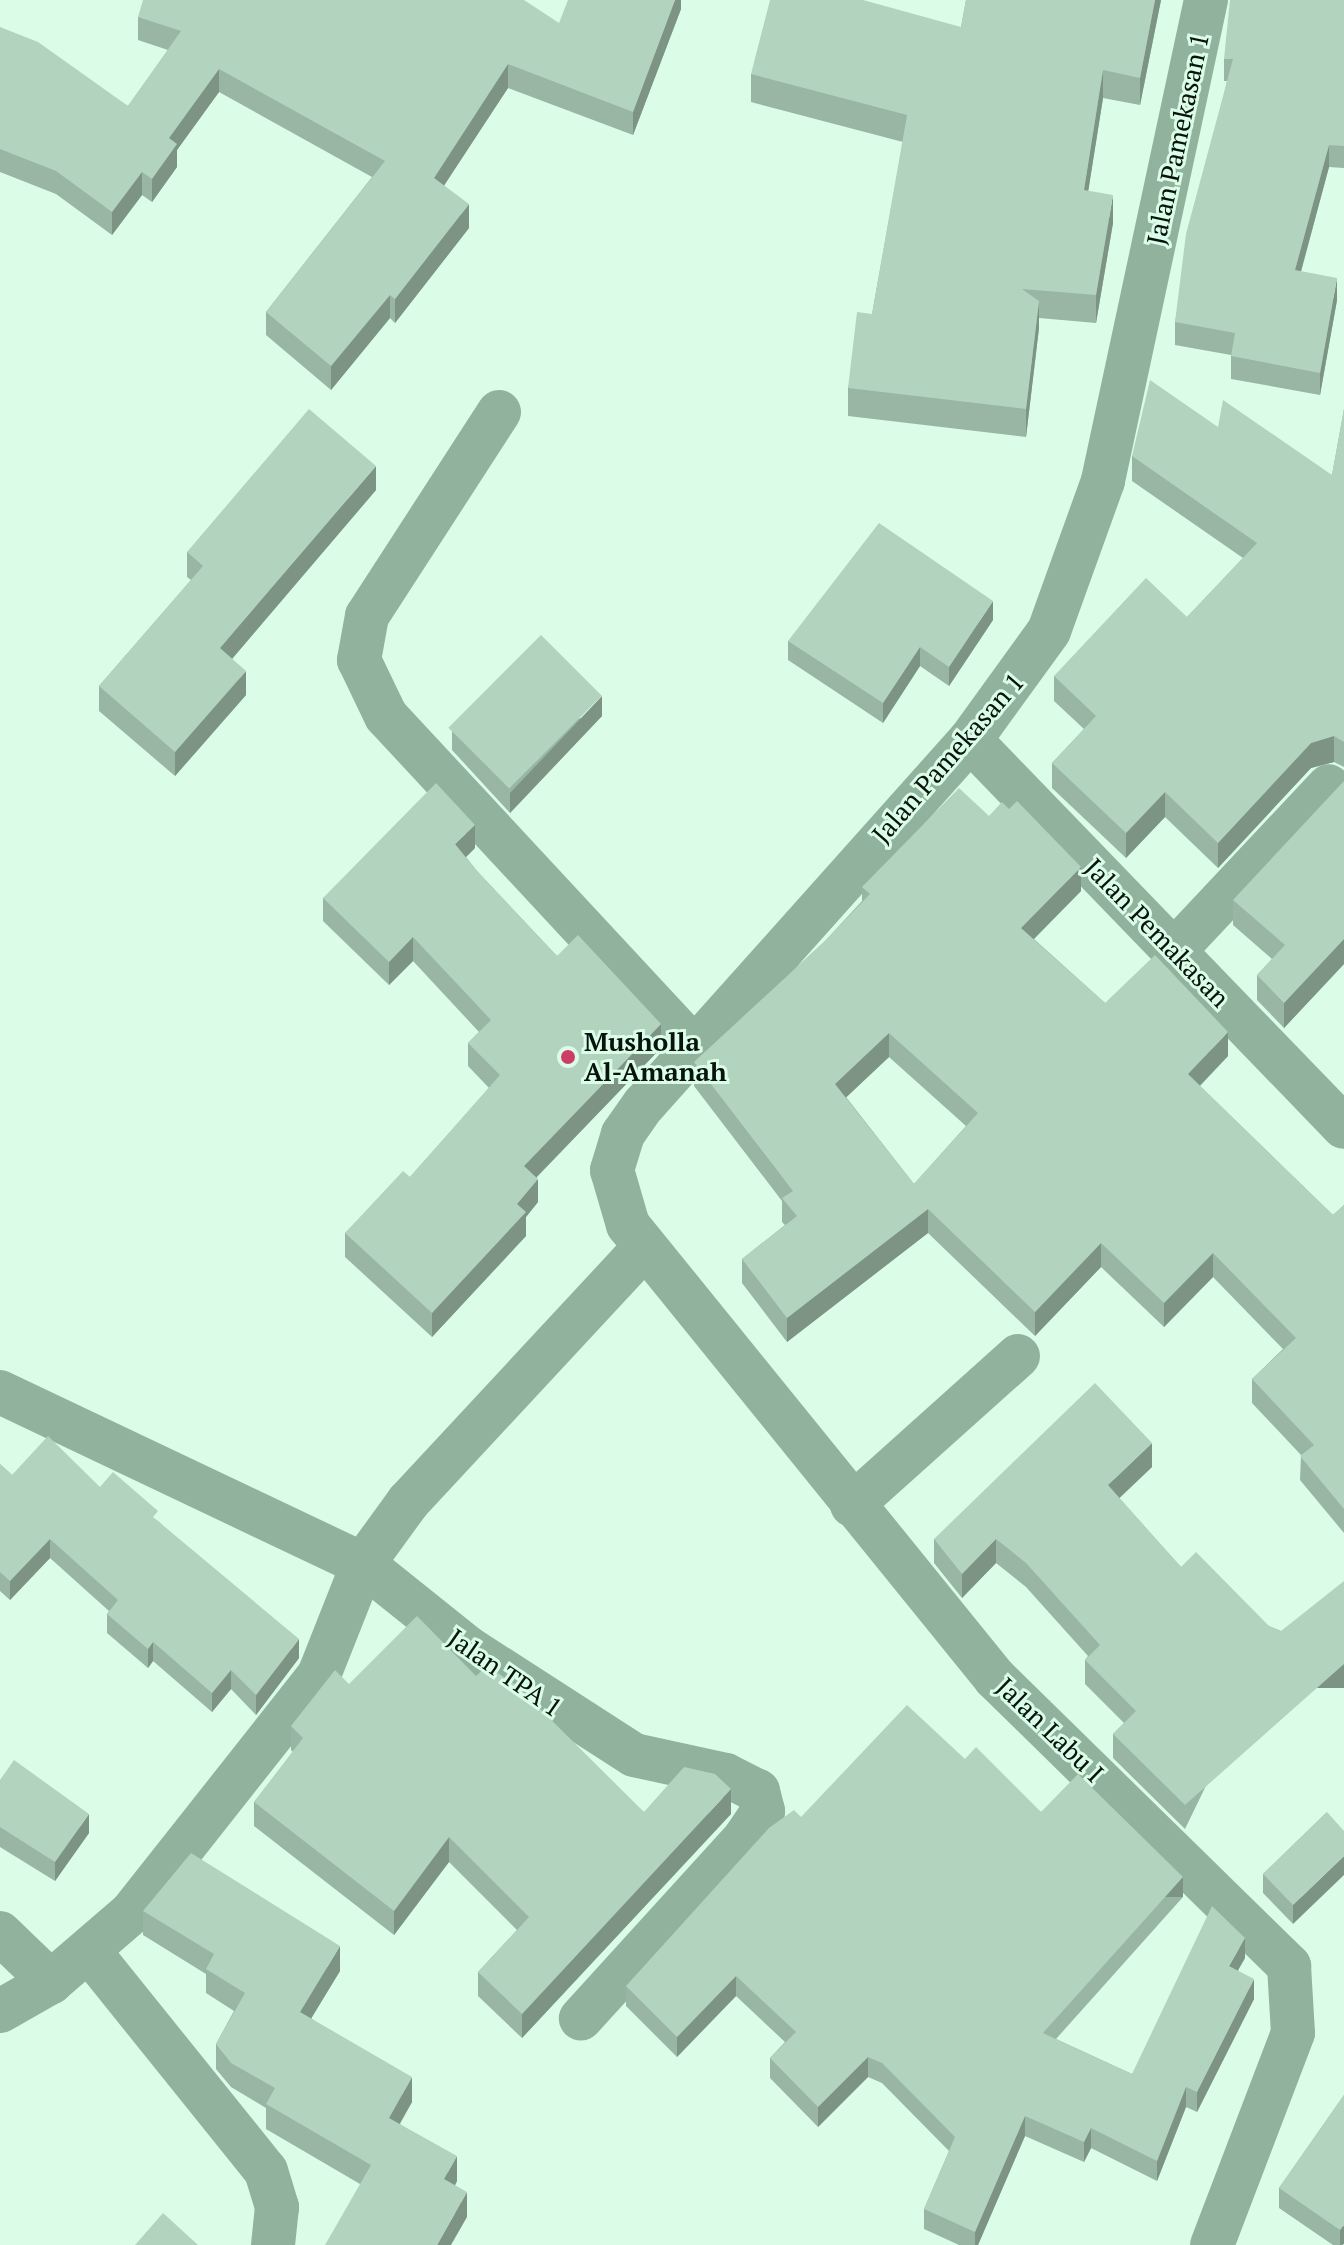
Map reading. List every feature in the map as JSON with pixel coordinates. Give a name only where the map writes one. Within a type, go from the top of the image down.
[{"type":"street","name":"Jalan Pamekasan 1","points":[[645,1247],[615,1201],[612,1170],[623,1134],[693,1046],[970,740],[1019,680],[1077,570],[1151,269],[1206,0]]},
{"type":"street","points":[[499,412],[367,616],[359,660],[386,716],[693,1046]]},
{"type":"street","name":"Jalan Pemakasan","points":[[970,740],[1344,1127]]},
{"type":"street","points":[[1174,951],[1329,786]]},
{"type":"street","points":[[0,2011],[51,1982],[132,1912],[319,1675],[363,1564],[408,1502],[645,1247]]},
{"type":"street","name":"Jalan Labu I","points":[[645,1247],[995,1678],[1289,1966],[1293,2033],[1212,2245]]},
{"type":"street","points":[[852,1505],[1018,1356]]},
{"type":"street","name":"Jalan TPA 1","points":[[0,1392],[363,1564],[595,1735],[644,1759],[738,1780],[763,1799],[745,1838],[581,2018]]},
{"type":"street","points":[[0,1933],[51,1982]]},
{"type":"street","points":[[89,1951],[266,2171],[277,2207],[273,2245]]},
{"type":"building","points":[[143,0],[524,0],[559,23],[568,0],[675,0],[633,112],[508,64],[434,178],[469,204],[395,299],[390,295],[331,366],[266,312],[385,161],[219,69],[169,138],[177,144],[152,179],[142,172],[112,212],[56,171],[0,149],[0,27],[38,42],[128,106],[181,31],[138,17]]},
{"type":"building","points":[[770,0],[863,0],[961,27],[966,0],[1155,0],[1140,78],[1103,70],[1084,190],[1113,195],[1096,295],[1022,289],[1039,301],[1026,409],[848,388],[857,312],[872,314],[907,115],[751,74]]},
{"type":"building","points":[[1230,0],[1344,0],[1344,146],[1329,145],[1295,270],[1337,278],[1320,373],[1231,356],[1235,333],[1175,322],[1186,234],[1233,59],[1224,59]]},
{"type":"building","points":[[1150,380],[1218,427],[1223,400],[1332,475],[1344,409],[1344,742],[1334,736],[1311,743],[1218,843],[1165,792],[1126,833],[1052,763],[1096,716],[1054,676],[1146,578],[1187,617],[1257,543],[1132,456]]},
{"type":"building","points":[[309,409],[376,466],[220,648],[246,671],[175,752],[99,686],[203,566],[187,552]]},
{"type":"building","points":[[879,523],[993,601],[949,667],[920,647],[883,703],[788,641]]},
{"type":"building","points":[[541,635],[602,696],[509,788],[448,728]]},
{"type":"building","points":[[1344,781],[1344,939],[1284,1003],[1257,975],[1285,945],[1233,900]]},
{"type":"building","points":[[436,783],[475,825],[455,844],[477,871],[557,956],[578,935],[661,1024],[524,1166],[538,1179],[517,1204],[526,1212],[432,1313],[345,1233],[403,1171],[410,1177],[500,1075],[468,1043],[491,1020],[413,937],[389,962],[323,898]]},
{"type":"building","points":[[959,788],[989,816],[1002,802],[1009,809],[1017,801],[1081,867],[1021,928],[1105,1003],[1155,955],[1228,1032],[1188,1074],[1333,1215],[1344,1205],[1344,1509],[1300,1456],[1314,1445],[1252,1379],[1296,1338],[1213,1253],[1164,1303],[1101,1243],[1035,1312],[928,1209],[787,1318],[742,1259],[797,1216],[782,1198],[793,1191],[694,1062],[825,941],[870,894],[862,887]],"holes":[[[889,1033],[978,1113],[914,1184],[835,1084]]]},
{"type":"building","points":[[1095,1383],[1152,1443],[1108,1485],[1181,1567],[1196,1552],[1269,1626],[1281,1631],[1344,1581],[1344,1664],[1185,1805],[1113,1734],[1136,1711],[1085,1660],[1100,1645],[1026,1563],[996,1539],[962,1574],[934,1539]]},
{"type":"building","points":[[48,1436],[100,1487],[113,1472],[158,1511],[153,1517],[299,1639],[256,1695],[231,1670],[212,1693],[153,1642],[148,1649],[107,1614],[118,1600],[50,1539],[10,1581],[0,1572],[0,1464],[12,1475]]},
{"type":"building","points":[[417,1616],[476,1676],[487,1666],[516,1685],[644,1812],[684,1767],[715,1774],[731,1789],[522,2014],[478,1972],[529,1917],[449,1837],[394,1911],[254,1802],[303,1738],[291,1726],[335,1670],[349,1684]]},
{"type":"building","points":[[907,1705],[965,1759],[976,1747],[1041,1812],[1078,1774],[1183,1877],[1043,2033],[1132,2074],[1212,1906],[1245,1938],[1229,1966],[1254,1979],[1197,2092],[1186,2087],[1157,2161],[1091,2128],[1084,2142],[1025,2116],[975,2232],[924,2209],[955,2137],[882,2063],[868,2057],[818,2107],[770,2058],[796,2032],[736,1976],[677,2037],[626,1986],[769,1828],[794,1810],[801,1817]]},
{"type":"building","points":[[14,1760],[89,1814],[55,1862],[0,1827],[0,1780]]},
{"type":"building","points":[[1327,1812],[1344,1831],[1344,1856],[1293,1905],[1263,1874]]},
{"type":"building","points":[[191,1853],[340,1946],[300,2012],[412,2077],[389,2118],[457,2156],[444,2179],[467,2192],[437,2245],[325,2245],[371,2165],[266,2104],[275,2088],[231,2063],[216,2044],[245,1993],[206,1969],[214,1954],[143,1911]]},
{"type":"building","points":[[1344,2095],[1344,2225],[1340,2230],[1279,2188]]},
{"type":"building","points":[[163,2213],[198,2245],[135,2245]]},
{"type":"place","name":"Musholla Al-Amanah","points":[[568,1057]]}]
